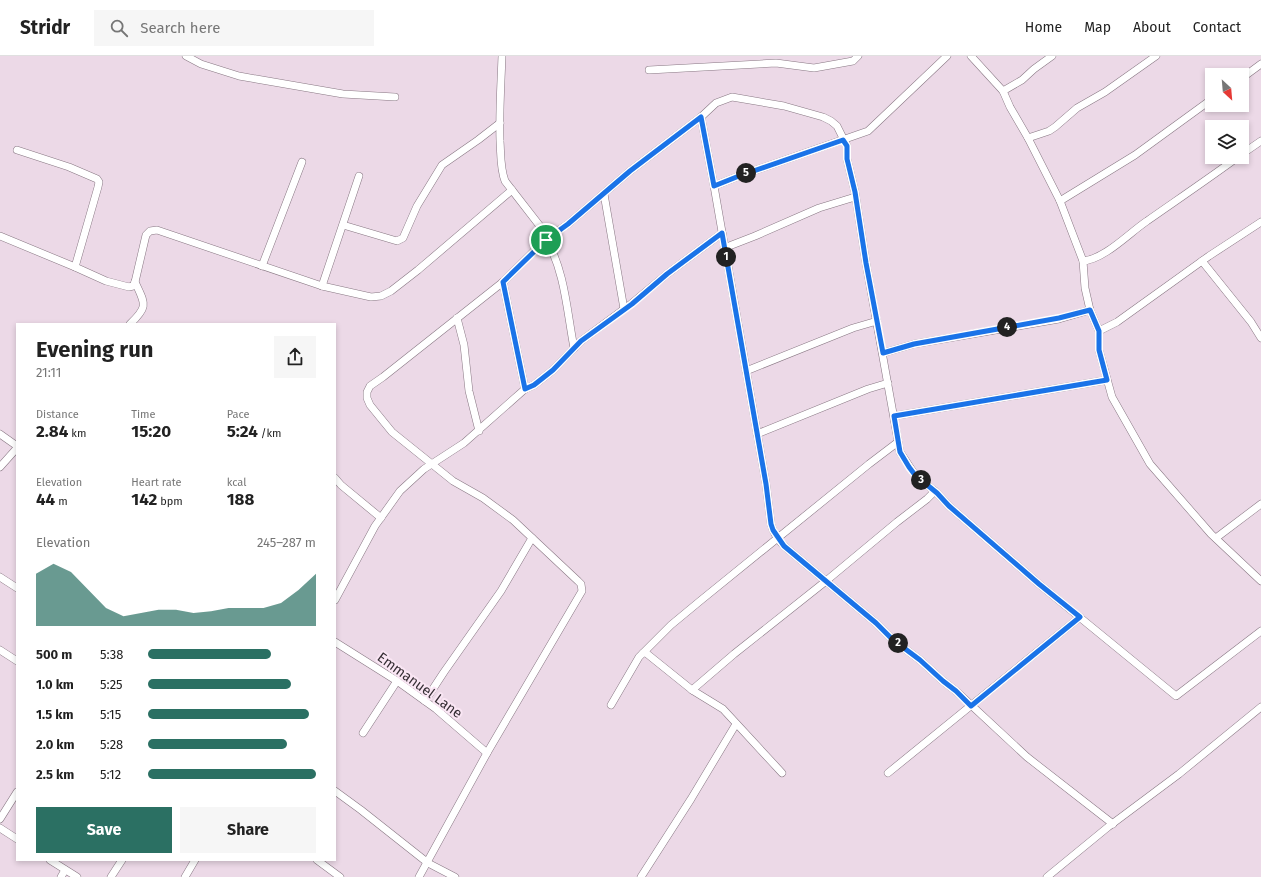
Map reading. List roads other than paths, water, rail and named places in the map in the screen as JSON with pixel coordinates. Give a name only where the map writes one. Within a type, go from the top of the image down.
[{"type":"street","points":[[186,56],[201,64],[239,76],[343,94],[395,97]]},
{"type":"street","points":[[502,56],[500,123],[501,163],[503,174],[512,190],[542,230],[553,252],[561,279],[574,348]]},
{"type":"street","points":[[714,186],[868,130],[947,56]]},
{"type":"street","points":[[971,56],[1003,91],[1060,201],[1083,261],[1085,288],[1090,310],[1099,331],[1099,350],[1112,397],[1150,464],[1216,538],[1261,581]]},
{"type":"street","points":[[1003,91],[1022,80],[1052,56]]},
{"type":"street","points":[[1028,138],[1049,131],[1077,108],[1105,92],[1156,56]]},
{"type":"street","points":[[649,70],[776,63],[814,68],[853,58]]},
{"type":"street","points":[[1249,73],[1261,64]]},
{"type":"street","points":[[419,877],[487,753],[582,591],[581,584],[512,520],[483,498],[453,481],[392,432],[370,405],[366,392],[376,381],[503,282],[546,240],[568,224],[630,171],[701,117],[716,103],[732,97],[784,106],[823,117],[837,126],[847,146],[847,159],[900,452],[915,475],[1039,584],[1176,696],[1261,631]]},
{"type":"street","points":[[1060,201],[1135,155],[1205,104]]},
{"type":"street","points":[[701,117],[766,484],[771,524],[777,538],[784,546],[876,623],[892,639],[920,660],[956,691],[1027,757],[1113,824]]},
{"type":"street","points":[[344,225],[397,241],[400,240],[403,238],[417,206],[442,166],[500,123]]},
{"type":"street","points":[[1249,149],[1261,140]]},
{"type":"street","points":[[17,150],[69,167],[97,179],[99,182],[75,267]]},
{"type":"street","points":[[262,266],[302,162]]},
{"type":"street","points":[[1083,261],[1090,260],[1108,250],[1228,164]]},
{"type":"street","points":[[322,286],[344,225],[359,176]]},
{"type":"street","points":[[0,236],[106,281],[125,287],[132,286],[135,282],[146,235],[150,231],[157,230],[322,286],[371,297],[381,296],[391,291],[512,190]]},
{"type":"street","points":[[604,194],[624,309]]},
{"type":"street","points":[[724,248],[756,236],[819,208],[855,197]]},
{"type":"street","points":[[1099,331],[1117,322],[1238,236],[1259,224],[1261,232]]},
{"type":"street","points":[[336,598],[375,526],[400,492],[424,469],[464,443],[525,389],[534,385],[553,370],[581,341],[722,233]]},
{"type":"street","points":[[1202,261],[1251,322],[1261,338]]},
{"type":"street","points":[[131,323],[141,313],[144,307],[144,302],[135,282]]},
{"type":"street","points":[[503,282],[525,389]]},
{"type":"street","points":[[883,353],[914,344],[1059,318],[1090,310]]},
{"type":"street","points":[[456,318],[464,345],[469,391],[479,431]]},
{"type":"street","points":[[746,371],[853,328],[877,321]]},
{"type":"street","points":[[894,416],[1107,380]]},
{"type":"street","points":[[757,434],[868,389],[888,383]]},
{"type":"street","points":[[0,434],[16,446]]},
{"type":"street","points":[[611,705],[639,657],[671,625],[777,538],[898,442]]},
{"type":"street","points":[[0,467],[16,448]]},
{"type":"street","points":[[336,479],[381,518]]},
{"type":"street","points":[[692,690],[734,654],[826,581],[935,491]]},
{"type":"street","points":[[1216,538],[1261,504]]},
{"type":"street","points":[[425,702],[444,672],[502,591],[532,538]]},
{"type":"street","points":[[0,577],[16,587]]},
{"type":"street","points":[[888,773],[1080,617]]},
{"type":"street","name":"Emmanuel Lane","points":[[336,643],[397,681],[487,753]]},
{"type":"street","points":[[0,650],[16,660]]},
{"type":"street","points":[[643,653],[646,653],[692,690],[722,709],[782,773]]},
{"type":"street","points":[[363,733],[397,681]]},
{"type":"street","points":[[1047,877],[1179,774],[1261,707]]},
{"type":"street","points":[[642,877],[736,724]]},
{"type":"street","points":[[336,792],[428,863],[455,877]]},
{"type":"street","points":[[0,819],[16,794]]},
{"type":"street","points":[[0,828],[16,838]]},
{"type":"street","points":[[52,861],[77,877]]},
{"type":"street","points":[[111,877],[121,861]]},
{"type":"street","points":[[185,877],[194,861]]},
{"type":"street","points":[[318,861],[340,877]]},
{"type":"street","points":[[60,877],[65,870]]}]
